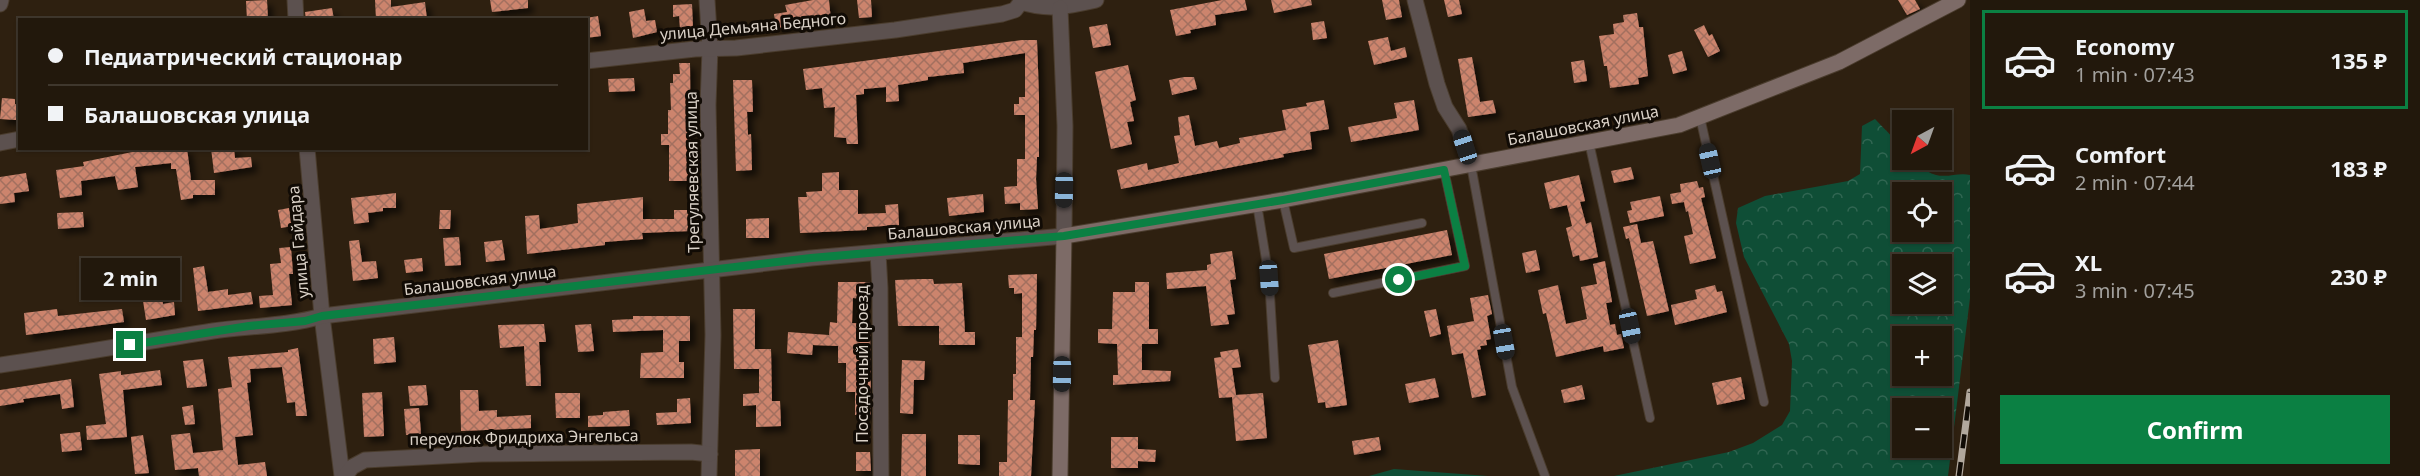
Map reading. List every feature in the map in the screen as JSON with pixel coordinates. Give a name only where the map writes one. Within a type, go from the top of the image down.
[{"type":"street","points":[[295,0],[296,18]]},
{"type":"street","name":"Трегуляевская улица","points":[[707,0],[707,32],[710,48],[708,105],[711,270],[709,476]]},
{"type":"street","name":"улица Демьяна Бедного","points":[[588,61],[710,48],[735,48],[990,16],[1014,10],[1021,1],[1037,8],[1060,8],[1096,0]]},
{"type":"street","points":[[1414,0],[1437,84],[1445,107],[1459,129],[1471,165]]},
{"type":"street","name":"Балашовская улица","points":[[0,365],[249,326],[305,321],[322,316],[811,258],[1064,236],[1283,200],[1471,165],[1679,125],[1839,62],[1936,4],[1958,0]]},
{"type":"street","points":[[1060,8],[1065,126],[1060,476]]},
{"type":"street","points":[[0,143],[18,139]]},
{"type":"street","name":"улица Гайдара","points":[[308,150],[322,316],[344,476]]},
{"type":"street","name":"Посадочный проезд","points":[[878,253],[881,476]]},
{"type":"street","name":"переулок Фридриха Энгельса","points":[[344,476],[352,467],[365,460],[481,454],[691,452],[710,454]]},
{"type":"lane","points":[[1700,117],[1764,402]]},
{"type":"lane","points":[[1589,142],[1650,418]]},
{"type":"lane","points":[[1471,165],[1512,387],[1545,476]]},
{"type":"lane","points":[[1333,293],[1465,266],[1444,170]]},
{"type":"lane","points":[[1283,200],[1294,248],[1422,223]]},
{"type":"lane","points":[[1257,204],[1269,278],[1275,378]]},
{"type":"green space","points":[[1875,119],[1892,137],[1892,170],[1927,170],[1940,176],[1970,175],[1970,298],[1952,444],[1952,398],[1892,398],[1892,458],[1950,458],[1948,476],[1614,476],[1729,452],[1753,443],[1782,425],[1790,411],[1792,361],[1789,344],[1744,257],[1736,223],[1738,208],[1765,196],[1848,181],[1860,174],[1862,126]]},
{"type":"green space","points":[[1394,469],[1488,476],[1369,476]]},
{"type":"building","points":[[267,0],[268,18],[247,18],[246,1]]},
{"type":"building","points":[[375,0],[391,0],[391,7],[425,2],[427,18],[376,18]]},
{"type":"building","points":[[490,0],[528,0],[528,8],[492,12]]},
{"type":"building","points":[[813,0],[829,0],[831,21],[776,28],[774,14],[787,12],[785,5]]},
{"type":"building","points":[[857,0],[871,0],[872,17],[859,18]]},
{"type":"building","points":[[1222,0],[1245,0],[1247,10],[1215,15],[1216,25],[1190,30],[1191,33],[1176,36],[1170,10]]},
{"type":"building","points":[[1271,0],[1311,0],[1312,5],[1274,13]]},
{"type":"building","points":[[1382,0],[1399,0],[1402,17],[1386,20]]},
{"type":"building","points":[[1444,0],[1459,0],[1462,14],[1448,17]]},
{"type":"building","points":[[1898,0],[1915,0],[1920,9],[1907,15]]},
{"type":"building","points":[[692,4],[693,28],[680,29],[679,16],[673,17],[673,5]]},
{"type":"building","points":[[332,8],[334,18],[306,18],[305,12]]},
{"type":"building","points":[[644,9],[646,21],[655,20],[657,32],[633,38],[629,12]]},
{"type":"building","points":[[1637,13],[1639,27],[1643,27],[1648,76],[1638,78],[1639,84],[1610,88],[1599,36],[1614,34],[1613,24],[1624,22],[1623,15]]},
{"type":"building","points":[[598,16],[601,36],[588,38],[588,18],[586,18]]},
{"type":"building","points":[[1324,21],[1327,38],[1313,40],[1311,23]]},
{"type":"building","points":[[1107,24],[1111,45],[1093,48],[1089,27]]},
{"type":"building","points":[[1704,25],[1709,36],[1712,34],[1720,51],[1708,57],[1694,30]]},
{"type":"building","points":[[1388,37],[1391,51],[1405,47],[1407,57],[1374,65],[1368,41]]},
{"type":"building","points":[[1022,40],[1037,40],[1039,157],[1037,157],[1036,179],[1038,209],[1020,210],[1020,203],[1005,204],[1004,187],[1017,186],[1017,159],[1025,159],[1025,115],[1014,115],[1014,104],[1019,104],[1019,97],[1025,97],[1025,53],[963,63],[964,73],[928,77],[928,80],[898,85],[899,101],[886,102],[886,87],[864,89],[864,94],[856,95],[858,144],[847,144],[846,138],[834,137],[835,107],[824,108],[822,88],[806,90],[803,69]]},
{"type":"building","points":[[1682,51],[1687,70],[1673,74],[1668,55]]},
{"type":"building","points":[[1472,57],[1480,102],[1493,100],[1496,113],[1468,117],[1458,59]]},
{"type":"building","points":[[1584,60],[1587,81],[1574,83],[1571,62]]},
{"type":"building","points":[[679,63],[690,63],[691,181],[669,181],[669,145],[661,145],[661,134],[668,134],[668,110],[671,110],[670,83],[673,83],[673,74],[680,74]]},
{"type":"building","points":[[1128,65],[1136,100],[1130,102],[1134,121],[1127,122],[1132,144],[1111,149],[1095,72]]},
{"type":"building","points":[[1194,77],[1197,89],[1172,95],[1169,80]]},
{"type":"building","points":[[634,78],[635,91],[609,92],[608,79]]},
{"type":"building","points":[[733,80],[752,80],[753,112],[747,112],[748,135],[751,134],[752,170],[736,171]]},
{"type":"building","points":[[2,98],[15,99],[16,120],[0,119]]},
{"type":"building","points":[[1324,100],[1329,129],[1310,132],[1312,149],[1283,154],[1284,157],[1121,189],[1117,170],[1147,163],[1148,170],[1179,163],[1174,136],[1180,135],[1178,117],[1189,115],[1195,146],[1217,141],[1219,148],[1240,143],[1239,138],[1286,130],[1282,110],[1307,106],[1306,103]]},
{"type":"building","points":[[1414,100],[1419,130],[1351,142],[1348,127],[1397,118],[1394,103]]},
{"type":"building","points":[[142,150],[187,150],[191,180],[215,180],[215,195],[193,195],[193,198],[181,200],[176,169],[171,169],[171,163],[135,167],[138,187],[118,190],[115,176],[81,181],[82,195],[60,198],[56,170],[84,166],[83,162]]},
{"type":"building","points":[[211,150],[234,150],[235,158],[251,157],[252,167],[214,173]]},
{"type":"building","points":[[1631,167],[1634,179],[1614,183],[1611,171]]},
{"type":"building","points":[[839,172],[839,190],[858,190],[858,214],[886,213],[885,205],[898,204],[899,225],[867,227],[867,230],[800,233],[798,197],[807,197],[806,192],[822,191],[822,173]]},
{"type":"building","points":[[26,173],[29,191],[14,193],[15,202],[0,204],[0,177]]},
{"type":"building","points":[[1579,175],[1585,201],[1580,202],[1586,224],[1591,222],[1598,257],[1580,261],[1579,255],[1573,257],[1566,228],[1572,226],[1567,205],[1550,209],[1544,183]]},
{"type":"building","points":[[1697,181],[1699,188],[1703,187],[1705,197],[1701,198],[1716,258],[1690,264],[1684,236],[1693,234],[1688,211],[1686,212],[1684,202],[1672,204],[1670,194],[1681,192],[1680,184]]},
{"type":"building","points":[[396,193],[396,208],[383,208],[383,211],[368,213],[369,222],[354,224],[351,198]]},
{"type":"building","points":[[983,194],[984,212],[949,216],[947,198]]},
{"type":"building","points":[[1660,196],[1664,216],[1630,223],[1627,211],[1632,210],[1630,202]]},
{"type":"building","points":[[643,197],[643,219],[674,219],[674,210],[688,210],[690,231],[642,233],[643,239],[605,242],[605,245],[527,254],[525,216],[539,215],[540,229],[578,223],[577,204]]},
{"type":"building","points":[[289,208],[292,226],[281,228],[278,210]]},
{"type":"building","points":[[440,210],[451,210],[450,229],[439,229]]},
{"type":"building","points":[[83,212],[84,227],[58,229],[57,213]]},
{"type":"building","points":[[769,218],[769,238],[746,238],[746,219]]},
{"type":"building","points":[[1637,224],[1641,243],[1653,241],[1669,311],[1647,316],[1629,238],[1626,239],[1623,227]]},
{"type":"building","points":[[1447,230],[1452,255],[1329,279],[1324,254]]},
{"type":"building","points":[[459,237],[461,265],[445,266],[443,238]]},
{"type":"building","points":[[359,240],[362,262],[376,261],[378,278],[353,281],[349,241]]},
{"type":"building","points":[[502,240],[505,260],[486,262],[484,242]]},
{"type":"building","points":[[291,247],[293,274],[289,274],[292,305],[260,308],[259,296],[273,295],[270,264],[281,263],[279,248]]},
{"type":"building","points":[[1536,250],[1540,270],[1526,273],[1522,253]]},
{"type":"building","points":[[1232,251],[1236,279],[1230,280],[1235,314],[1227,315],[1229,324],[1211,326],[1206,286],[1167,289],[1166,273],[1207,270],[1207,265],[1211,264],[1210,254]]},
{"type":"building","points":[[422,258],[423,271],[406,273],[404,260]]},
{"type":"building","points":[[1605,261],[1612,302],[1606,303],[1610,325],[1615,324],[1617,335],[1621,334],[1624,348],[1604,352],[1603,346],[1556,357],[1538,290],[1558,285],[1566,324],[1587,319],[1581,287],[1597,284],[1593,264]]},
{"type":"building","points":[[204,266],[208,292],[228,289],[228,295],[251,292],[253,304],[198,311],[193,268]]},
{"type":"building","points":[[1037,274],[1036,330],[1034,330],[1033,357],[1031,357],[1030,400],[1035,400],[1031,476],[999,476],[999,462],[1007,462],[1008,400],[1013,400],[1016,337],[1022,337],[1022,293],[1014,294],[1014,288],[1009,288],[1008,275]]},
{"type":"building","points":[[933,279],[934,284],[962,283],[965,332],[975,332],[975,345],[939,345],[939,326],[898,326],[895,280]]},
{"type":"building","points":[[838,282],[870,282],[869,299],[853,298],[852,323],[870,324],[871,415],[855,415],[855,392],[846,392],[846,363],[838,363],[838,346],[813,345],[812,355],[787,353],[788,332],[829,335],[830,322],[837,323]]},
{"type":"building","points":[[1135,282],[1149,282],[1149,329],[1158,329],[1158,344],[1142,344],[1142,370],[1171,371],[1170,381],[1113,385],[1113,375],[1118,375],[1117,344],[1098,343],[1098,329],[1112,329],[1113,292],[1135,292]]},
{"type":"building","points":[[160,285],[163,304],[174,302],[175,315],[146,320],[141,288]]},
{"type":"building","points":[[1715,285],[1717,292],[1722,291],[1727,312],[1675,325],[1671,305],[1697,299],[1695,290]]},
{"type":"building","points":[[1488,295],[1492,314],[1487,316],[1491,339],[1486,340],[1487,345],[1480,346],[1481,349],[1477,350],[1486,395],[1472,398],[1463,353],[1452,355],[1447,326],[1474,321],[1470,298]]},
{"type":"building","points":[[57,309],[58,316],[122,309],[124,322],[26,335],[24,313]]},
{"type":"building","points":[[733,309],[755,309],[755,349],[771,349],[772,401],[780,401],[781,426],[756,427],[756,405],[743,406],[743,394],[759,393],[759,369],[734,369]]},
{"type":"building","points":[[1436,309],[1441,334],[1430,337],[1424,311]]},
{"type":"building","points":[[633,316],[690,316],[690,341],[679,341],[679,362],[684,362],[684,378],[640,378],[641,353],[663,352],[663,330],[613,332],[612,320],[633,319]]},
{"type":"building","points":[[544,324],[546,342],[539,342],[541,386],[526,386],[524,346],[500,348],[498,325]]},
{"type":"building","points":[[591,324],[594,351],[578,352],[575,325]]},
{"type":"building","points":[[394,337],[396,362],[374,364],[373,339]]},
{"type":"building","points":[[1338,340],[1347,405],[1326,408],[1325,402],[1318,403],[1308,345]]},
{"type":"building","points":[[298,348],[307,416],[296,416],[295,402],[287,403],[282,367],[250,369],[251,382],[247,383],[253,435],[235,437],[238,465],[265,462],[267,476],[199,476],[198,468],[175,470],[171,435],[190,433],[193,453],[223,450],[218,389],[232,387],[228,357],[288,352],[288,350]]},
{"type":"building","points":[[1238,349],[1241,367],[1232,368],[1236,395],[1263,393],[1267,438],[1236,441],[1232,397],[1219,398],[1214,358],[1221,357],[1220,352]]},
{"type":"building","points":[[203,359],[207,386],[187,388],[183,361]]},
{"type":"building","points":[[902,360],[925,361],[924,380],[914,380],[913,414],[900,413]]},
{"type":"building","points":[[160,370],[162,385],[123,390],[127,437],[87,440],[86,426],[106,424],[99,374],[121,371],[121,375]]},
{"type":"building","points":[[1741,377],[1745,399],[1717,405],[1712,383]]},
{"type":"building","points":[[1435,378],[1439,397],[1409,403],[1405,384]]},
{"type":"building","points":[[71,379],[74,407],[62,409],[60,394],[23,399],[24,402],[0,406],[0,390]]},
{"type":"building","points":[[426,385],[428,405],[410,406],[408,386]]},
{"type":"building","points":[[1582,385],[1585,399],[1564,403],[1561,390]]},
{"type":"building","points":[[460,390],[478,390],[479,411],[497,410],[497,417],[531,415],[531,428],[461,431]]},
{"type":"building","points":[[382,392],[384,436],[364,437],[362,393]]},
{"type":"building","points":[[555,393],[580,393],[580,418],[556,418]]},
{"type":"building","points":[[690,398],[691,423],[657,425],[656,413],[677,412],[677,399]]},
{"type":"building","points":[[193,405],[195,424],[185,425],[182,407]]},
{"type":"building","points":[[419,408],[421,434],[406,435],[404,409]]},
{"type":"building","points":[[629,410],[630,426],[588,427],[588,416]]},
{"type":"building","points":[[80,432],[82,450],[62,452],[60,434]]},
{"type":"building","points":[[902,434],[926,434],[926,476],[901,476]]},
{"type":"building","points":[[143,435],[149,473],[135,474],[131,437]]},
{"type":"building","points":[[958,435],[980,435],[980,465],[958,464]]},
{"type":"building","points":[[1111,437],[1138,437],[1138,449],[1156,450],[1155,462],[1138,461],[1138,468],[1111,468]]},
{"type":"building","points":[[1379,437],[1381,450],[1354,455],[1352,441]]},
{"type":"building","points":[[760,449],[760,476],[735,476],[735,450]]},
{"type":"building","points":[[856,452],[870,452],[871,471],[856,471]]},
{"type":"railway","points":[[1959,476],[1970,392]]},
{"type":"route","points":[[130,345],[249,326],[305,321],[322,316],[811,258],[1064,236],[1283,200],[1444,170],[1465,266],[1399,280]]}]
